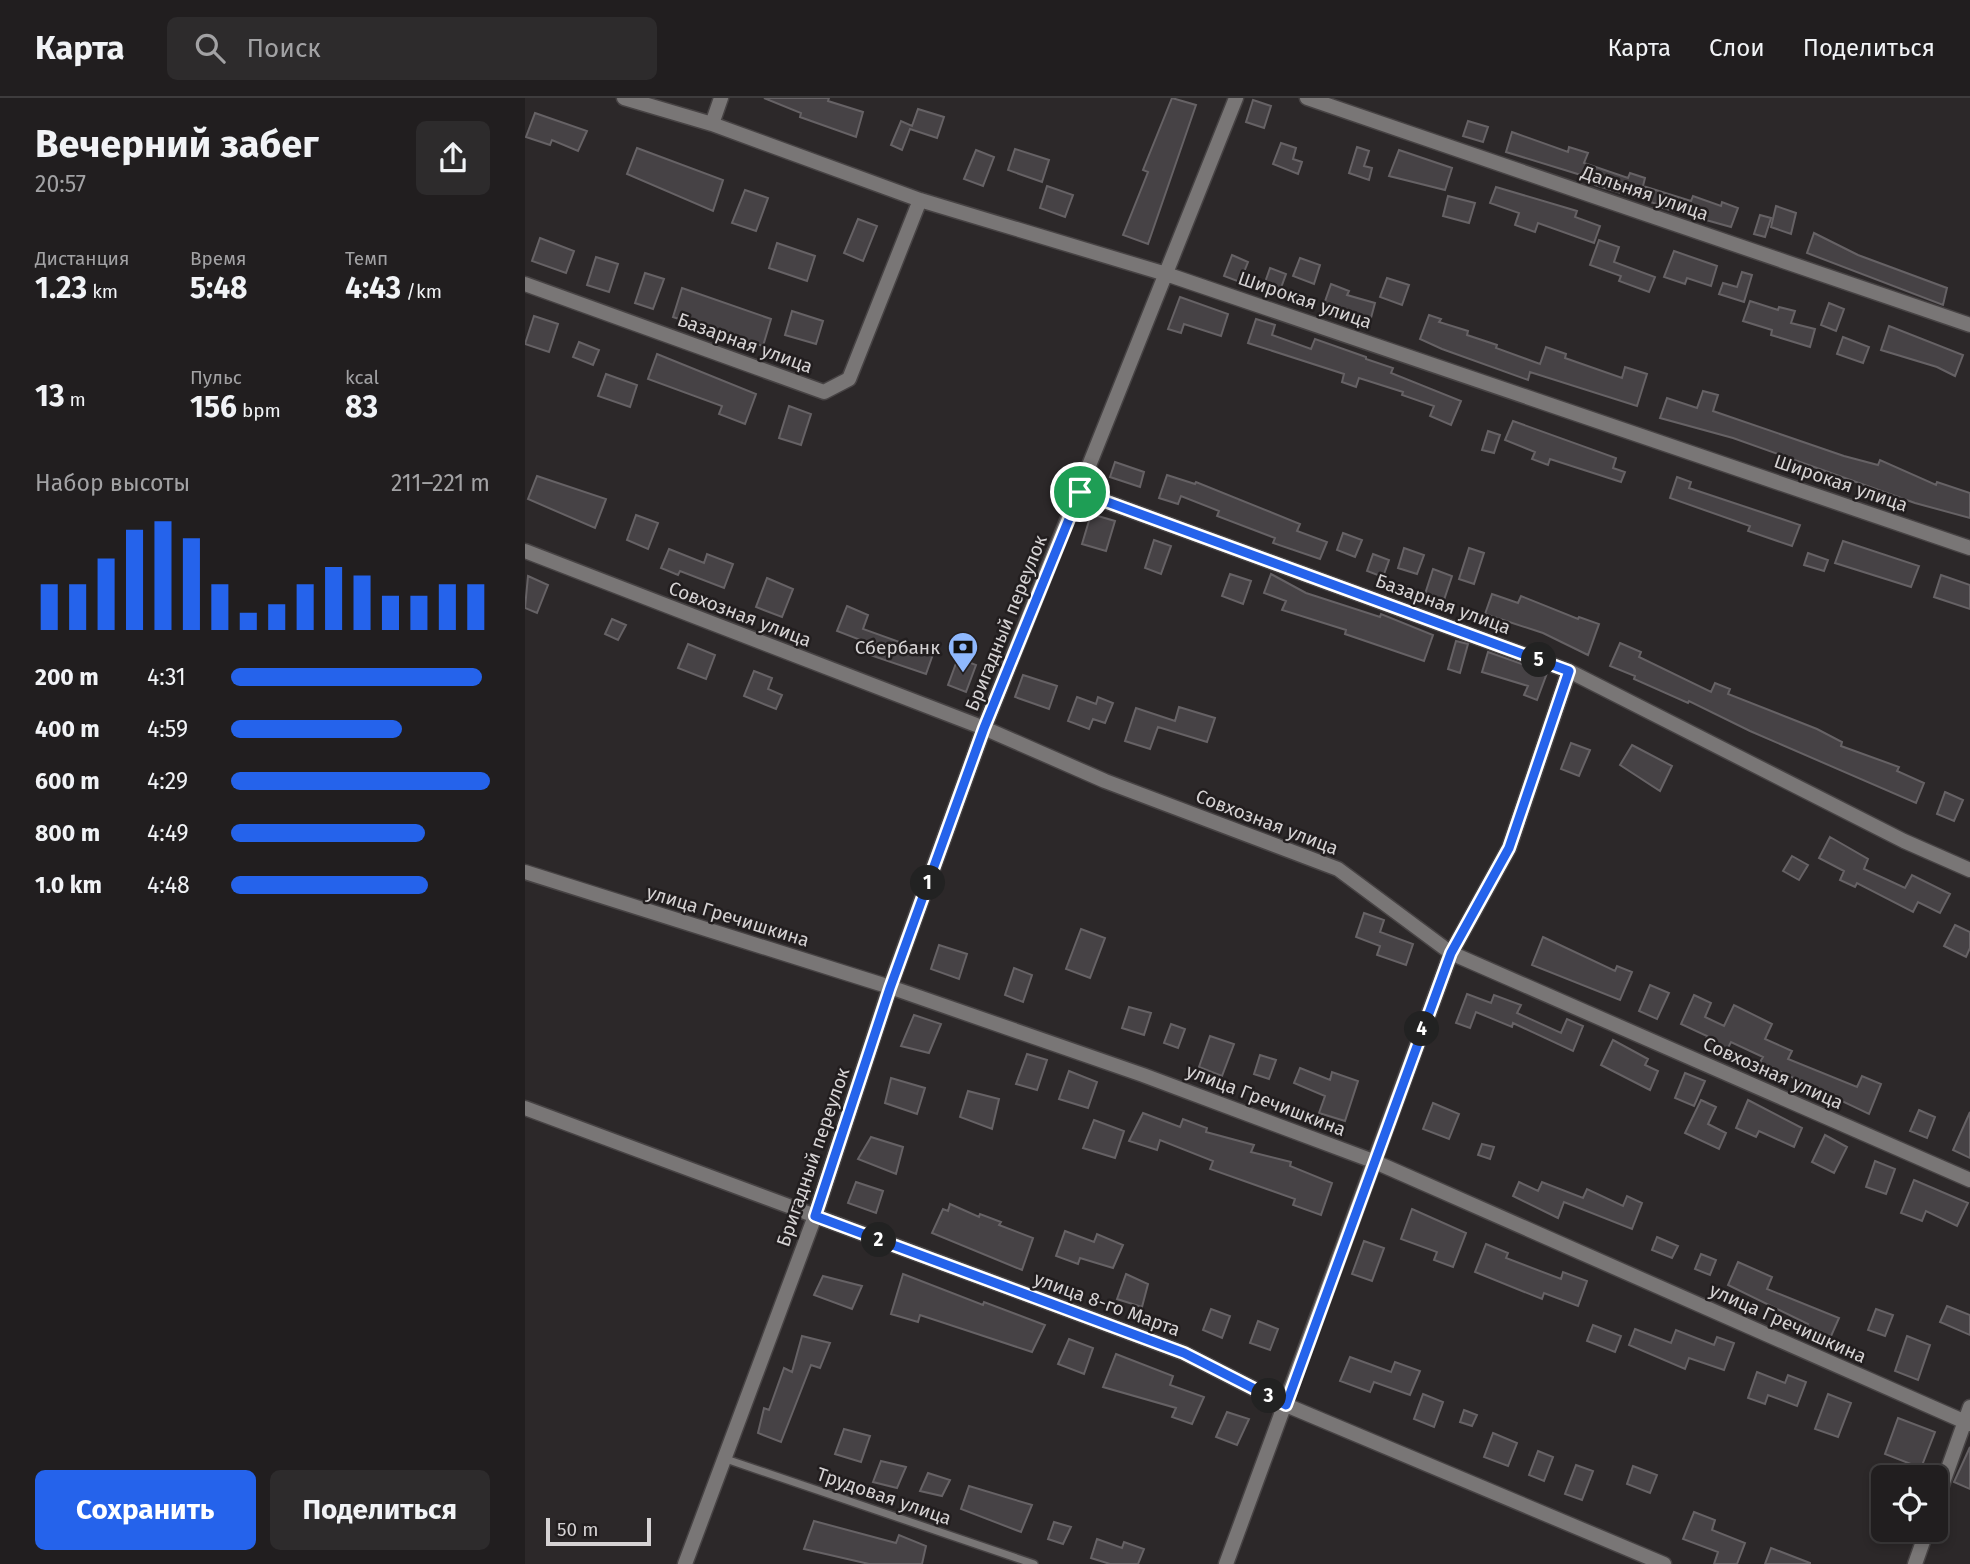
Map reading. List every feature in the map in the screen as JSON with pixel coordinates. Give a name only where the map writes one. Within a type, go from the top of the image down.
[{"type":"street","name":"Широкая улица","points":[[624,98],[712,124],[920,200],[1166,274],[1970,548]]},
{"type":"street","points":[[712,124],[721,98]]},
{"type":"street","name":"Бригадный переулок","points":[[685,1564],[815,1216],[890,988],[984,728],[1236,98]]},
{"type":"street","name":"Дальняя улица","points":[[1307,98],[1970,325]]},
{"type":"street","name":"Базарная улица","points":[[525,284],[824,392],[849,379],[920,200]]},
{"type":"street","name":"Базарная улица","points":[[1080,492],[1569,671],[1904,841],[1970,870]]},
{"type":"street","name":"Совхозная улица","points":[[525,551],[984,728],[1105,781],[1338,869],[1451,953],[1970,1180]]},
{"type":"street","points":[[1226,1564],[1451,953],[1509,848],[1569,671]]},
{"type":"street","name":"улица Гречишкина","points":[[525,872],[890,988],[1143,1075],[1373,1161],[1968,1417]]},
{"type":"street","name":"улица 8-го Марта","points":[[525,1108],[1184,1353],[1286,1405],[1664,1564]]},
{"type":"street","points":[[1948,1470],[1968,1417]]},
{"type":"street","points":[[1915,1564],[1923,1542]]},
{"type":"lane","name":"Трудовая улица","points":[[723,1458],[1034,1564]]},
{"type":"building","points":[[764,98],[829,98],[828,101],[863,112],[856,137],[800,117],[801,113]]},
{"type":"building","points":[[1172,98],[1196,105],[1148,244],[1123,235],[1148,172],[1143,170]]},
{"type":"building","points":[[1253,100],[1271,106],[1264,128],[1246,122]]},
{"type":"building","points":[[918,109],[944,117],[937,138],[910,129],[902,150],[891,145],[901,121],[912,126]]},
{"type":"building","points":[[535,113],[587,131],[578,151],[552,140],[550,145],[526,137]]},
{"type":"building","points":[[1468,121],[1488,127],[1483,142],[1463,136]]},
{"type":"building","points":[[1512,132],[1568,152],[1569,147],[1588,153],[1584,163],[1628,178],[1630,173],[1645,178],[1643,186],[1691,201],[1693,196],[1721,206],[1722,202],[1738,208],[1731,227],[1656,206],[1657,204],[1595,185],[1597,180],[1506,152]]},
{"type":"building","points":[[1281,143],[1296,148],[1293,159],[1302,162],[1298,174],[1273,164]]},
{"type":"building","points":[[1357,147],[1369,151],[1364,166],[1372,168],[1369,180],[1349,173]]},
{"type":"building","points":[[637,148],[723,180],[713,211],[627,174]]},
{"type":"building","points":[[1015,149],[1049,160],[1042,182],[1008,170]]},
{"type":"building","points":[[976,150],[994,157],[983,186],[964,179]]},
{"type":"building","points":[[1399,150],[1452,168],[1445,190],[1389,176]]},
{"type":"building","points":[[1047,186],[1073,195],[1065,217],[1040,208]]},
{"type":"building","points":[[1496,187],[1577,211],[1575,217],[1600,226],[1594,243],[1538,223],[1535,232],[1515,225],[1519,213],[1490,203]]},
{"type":"building","points":[[745,190],[768,198],[756,231],[732,223]]},
{"type":"building","points":[[1448,196],[1475,203],[1469,223],[1443,216]]},
{"type":"building","points":[[1776,206],[1796,213],[1791,234],[1771,227]]},
{"type":"building","points":[[1760,215],[1771,218],[1765,237],[1754,234]]},
{"type":"building","points":[[858,219],[877,226],[863,261],[844,253]]},
{"type":"building","points":[[1814,233],[1858,255],[1947,288],[1943,305],[1807,253]]},
{"type":"building","points":[[540,238],[574,251],[566,273],[532,261]]},
{"type":"building","points":[[1599,240],[1619,247],[1614,262],[1655,277],[1649,292],[1619,281],[1621,276],[1590,265]]},
{"type":"building","points":[[777,243],[815,256],[807,281],[769,268]]},
{"type":"building","points":[[1674,251],[1717,266],[1711,286],[1687,278],[1685,284],[1664,277]]},
{"type":"building","points":[[1232,255],[1248,262],[1240,282],[1224,276]]},
{"type":"building","points":[[596,257],[618,264],[609,292],[587,285]]},
{"type":"building","points":[[1300,258],[1320,265],[1314,284],[1293,276]]},
{"type":"building","points":[[1270,268],[1286,274],[1278,296],[1262,291]]},
{"type":"building","points":[[1742,272],[1752,275],[1744,302],[1719,294],[1723,283],[1737,287]]},
{"type":"building","points":[[645,273],[664,279],[653,309],[635,303]]},
{"type":"building","points":[[1387,278],[1409,285],[1402,305],[1380,297]]},
{"type":"building","points":[[1331,284],[1349,291],[1347,295],[1375,303],[1368,329],[1321,313]]},
{"type":"building","points":[[682,288],[771,319],[763,346],[673,317]]},
{"type":"building","points":[[1180,297],[1228,314],[1221,336],[1184,324],[1181,333],[1168,329]]},
{"type":"building","points":[[1750,301],[1778,310],[1779,307],[1795,311],[1791,323],[1815,329],[1810,347],[1771,335],[1772,330],[1743,321]]},
{"type":"building","points":[[1829,303],[1844,309],[1836,331],[1821,325]]},
{"type":"building","points":[[792,311],[823,321],[816,344],[785,335]]},
{"type":"building","points":[[1429,315],[1441,319],[1439,322],[1468,331],[1467,335],[1497,345],[1496,348],[1540,364],[1546,347],[1566,354],[1565,358],[1622,378],[1625,367],[1647,374],[1637,406],[1530,372],[1528,380],[1442,349],[1420,339]]},
{"type":"building","points":[[534,316],[558,324],[549,352],[525,344]]},
{"type":"building","points":[[1256,319],[1275,325],[1272,335],[1311,349],[1315,339],[1393,368],[1391,373],[1461,401],[1451,425],[1430,416],[1434,406],[1402,395],[1403,392],[1359,378],[1356,387],[1342,382],[1344,374],[1248,343]]},
{"type":"building","points":[[1889,326],[1963,355],[1955,376],[1937,367],[1881,350]]},
{"type":"building","points":[[1843,337],[1869,347],[1863,363],[1837,354]]},
{"type":"building","points":[[579,342],[599,350],[593,365],[573,357]]},
{"type":"building","points":[[657,354],[756,394],[745,424],[719,414],[722,406],[648,379]]},
{"type":"building","points":[[606,374],[637,385],[630,407],[598,396]]},
{"type":"building","points":[[1703,391],[1718,395],[1713,411],[1844,456],[1878,465],[1880,460],[1936,485],[1937,482],[1970,493],[1970,518],[1915,503],[1733,438],[1660,418],[1667,398],[1697,408]]},
{"type":"building","points":[[789,406],[811,414],[801,445],[779,438]]},
{"type":"building","points":[[1513,421],[1616,458],[1613,468],[1625,472],[1621,482],[1550,459],[1548,465],[1532,459],[1535,452],[1505,440]]},
{"type":"building","points":[[1488,431],[1500,435],[1494,453],[1482,450]]},
{"type":"building","points":[[1115,462],[1144,472],[1140,487],[1110,477]]},
{"type":"building","points":[[1167,475],[1195,484],[1196,482],[1300,524],[1297,531],[1327,542],[1320,559],[1273,543],[1275,538],[1217,516],[1219,511],[1181,496],[1178,504],[1159,498]]},
{"type":"building","points":[[537,476],[606,499],[595,528],[528,499]]},
{"type":"building","points":[[1677,477],[1691,482],[1689,488],[1800,525],[1792,546],[1748,531],[1750,526],[1670,498]]},
{"type":"building","points":[[1091,514],[1115,521],[1106,551],[1082,544]]},
{"type":"building","points":[[636,515],[658,523],[648,549],[627,540]]},
{"type":"building","points":[[1343,533],[1362,540],[1355,557],[1337,550]]},
{"type":"building","points":[[1154,540],[1171,546],[1161,574],[1145,568]]},
{"type":"building","points":[[1843,541],[1919,566],[1911,587],[1835,563]]},
{"type":"building","points":[[1404,548],[1424,555],[1417,574],[1398,568]]},
{"type":"building","points":[[1469,548],[1484,553],[1474,584],[1459,579]]},
{"type":"building","points":[[669,549],[704,563],[707,554],[733,564],[724,588],[680,571],[678,575],[661,568]]},
{"type":"building","points":[[1808,553],[1828,560],[1824,571],[1804,565]]},
{"type":"building","points":[[1373,554],[1389,560],[1383,577],[1367,571]]},
{"type":"building","points":[[1433,569],[1452,576],[1444,600],[1425,594]]},
{"type":"building","points":[[1230,574],[1251,581],[1243,604],[1222,596]]},
{"type":"building","points":[[1271,574],[1306,593],[1380,617],[1381,614],[1433,635],[1424,661],[1345,634],[1346,630],[1282,610],[1286,601],[1264,593]]},
{"type":"building","points":[[1941,575],[1970,585],[1970,609],[1934,597]]},
{"type":"building","points":[[528,576],[548,585],[537,613],[525,608]]},
{"type":"building","points":[[767,578],[793,589],[782,617],[756,607]]},
{"type":"building","points":[[1492,594],[1518,603],[1521,596],[1578,619],[1579,617],[1599,624],[1588,655],[1543,633],[1485,614]]},
{"type":"building","points":[[847,606],[868,615],[863,629],[933,654],[926,674],[867,654],[871,644],[837,631]]},
{"type":"building","points":[[612,619],[626,625],[618,640],[605,634]]},
{"type":"building","points":[[1456,641],[1468,644],[1460,673],[1448,669]]},
{"type":"building","points":[[1620,643],[1641,652],[1639,657],[1711,692],[1715,683],[1730,689],[1728,694],[1817,729],[1842,742],[1841,746],[1899,767],[1897,771],[1924,783],[1916,803],[1634,679],[1635,676],[1610,666]]},
{"type":"building","points":[[688,644],[715,655],[706,679],[678,668]]},
{"type":"building","points":[[1488,652],[1547,673],[1537,700],[1524,695],[1528,686],[1482,672]]},
{"type":"building","points":[[958,658],[976,665],[966,692],[948,685]]},
{"type":"building","points":[[754,671],[772,678],[768,689],[782,695],[776,709],[744,696]]},
{"type":"building","points":[[1023,675],[1057,686],[1049,709],[1015,697]]},
{"type":"building","points":[[1077,697],[1096,704],[1098,697],[1113,703],[1105,723],[1093,719],[1089,729],[1068,721]]},
{"type":"building","points":[[1179,707],[1215,718],[1207,742],[1158,727],[1150,749],[1125,741],[1136,708],[1175,721]]},
{"type":"building","points":[[1571,743],[1590,750],[1579,776],[1561,769]]},
{"type":"building","points":[[1632,745],[1672,766],[1660,791],[1620,765]]},
{"type":"building","points":[[1945,792],[1963,800],[1954,821],[1937,814]]},
{"type":"building","points":[[1830,837],[1868,859],[1864,869],[1905,888],[1912,875],[1950,894],[1940,913],[1918,902],[1913,912],[1857,883],[1855,887],[1840,880],[1844,871],[1819,858]]},
{"type":"building","points":[[1792,856],[1808,865],[1799,880],[1783,871]]},
{"type":"building","points":[[1364,913],[1384,920],[1380,932],[1413,944],[1406,965],[1377,955],[1380,946],[1356,937]]},
{"type":"building","points":[[1955,925],[1970,932],[1970,948],[1966,957],[1944,946]]},
{"type":"building","points":[[1081,929],[1105,938],[1090,978],[1066,969]]},
{"type":"building","points":[[1543,937],[1615,971],[1617,966],[1632,972],[1620,1000],[1532,965]]},
{"type":"building","points":[[939,945],[967,954],[959,979],[931,969]]},
{"type":"building","points":[[1014,968],[1032,975],[1023,1002],[1005,995]]},
{"type":"building","points":[[1650,985],[1669,993],[1657,1019],[1639,1011]]},
{"type":"building","points":[[1467,994],[1491,1003],[1494,995],[1521,1005],[1517,1013],[1561,1033],[1567,1019],[1583,1026],[1573,1051],[1513,1023],[1512,1027],[1476,1012],[1470,1028],[1456,1023]]},
{"type":"building","points":[[1694,995],[1711,1003],[1705,1017],[1724,1026],[1734,1005],[1772,1024],[1765,1039],[1792,1051],[1788,1059],[1857,1087],[1862,1076],[1881,1084],[1869,1114],[1760,1062],[1763,1057],[1731,1042],[1727,1050],[1706,1040],[1707,1036],[1681,1024]]},
{"type":"building","points":[[1129,1007],[1151,1013],[1144,1035],[1122,1028]]},
{"type":"building","points":[[914,1015],[941,1024],[929,1053],[901,1046]]},
{"type":"building","points":[[1171,1024],[1185,1029],[1178,1048],[1164,1043]]},
{"type":"building","points":[[1210,1036],[1234,1044],[1222,1076],[1199,1067]]},
{"type":"building","points":[[1613,1040],[1648,1059],[1645,1065],[1658,1071],[1650,1090],[1601,1065]]},
{"type":"building","points":[[1027,1054],[1047,1060],[1037,1090],[1016,1084]]},
{"type":"building","points":[[1260,1055],[1276,1060],[1269,1079],[1254,1074]]},
{"type":"building","points":[[1300,1068],[1330,1080],[1332,1072],[1358,1081],[1345,1121],[1319,1113],[1325,1096],[1294,1083]]},
{"type":"building","points":[[1069,1071],[1097,1082],[1088,1108],[1059,1099]]},
{"type":"building","points":[[1685,1073],[1705,1081],[1694,1106],[1675,1098]]},
{"type":"building","points":[[891,1078],[925,1088],[917,1114],[885,1103]]},
{"type":"building","points":[[968,1091],[999,1099],[992,1129],[960,1117]]},
{"type":"building","points":[[1701,1100],[1716,1107],[1708,1124],[1726,1133],[1719,1149],[1685,1133]]},
{"type":"building","points":[[1748,1100],[1802,1128],[1794,1147],[1759,1131],[1756,1137],[1736,1128]]},
{"type":"building","points":[[1433,1103],[1459,1114],[1449,1139],[1423,1129]]},
{"type":"building","points":[[1919,1110],[1935,1117],[1927,1138],[1910,1131]]},
{"type":"building","points":[[1970,1112],[1970,1158],[1953,1150]]},
{"type":"building","points":[[1143,1113],[1180,1127],[1183,1119],[1207,1128],[1206,1132],[1254,1145],[1251,1152],[1291,1162],[1290,1166],[1332,1183],[1321,1215],[1293,1205],[1295,1199],[1210,1169],[1213,1161],[1160,1140],[1157,1150],[1129,1141]]},
{"type":"building","points":[[1094,1120],[1124,1131],[1115,1158],[1083,1148]]},
{"type":"building","points":[[1825,1135],[1847,1147],[1834,1173],[1812,1162]]},
{"type":"building","points":[[871,1137],[903,1147],[896,1174],[858,1159]]},
{"type":"building","points":[[1482,1144],[1494,1147],[1490,1159],[1478,1155]]},
{"type":"building","points":[[1875,1161],[1895,1169],[1886,1194],[1866,1187]]},
{"type":"building","points":[[1914,1180],[1968,1203],[1957,1226],[1926,1211],[1922,1221],[1901,1213]]},
{"type":"building","points":[[856,1182],[883,1191],[876,1213],[848,1203]]},
{"type":"building","points":[[1519,1182],[1538,1191],[1542,1182],[1583,1198],[1587,1189],[1623,1206],[1627,1196],[1642,1203],[1632,1229],[1564,1202],[1558,1218],[1513,1196]]},
{"type":"building","points":[[950,1204],[979,1217],[980,1214],[1001,1222],[999,1225],[1033,1238],[1022,1270],[932,1233],[943,1209],[948,1211]]},
{"type":"building","points":[[1412,1209],[1466,1233],[1453,1267],[1434,1260],[1437,1252],[1401,1239]]},
{"type":"building","points":[[1065,1231],[1094,1242],[1097,1234],[1123,1245],[1113,1268],[1080,1258],[1078,1264],[1056,1256]]},
{"type":"building","points":[[1657,1237],[1678,1246],[1672,1258],[1652,1250]]},
{"type":"building","points":[[1364,1241],[1384,1248],[1372,1281],[1352,1274]]},
{"type":"building","points":[[1486,1244],[1508,1253],[1506,1258],[1561,1279],[1563,1272],[1587,1281],[1578,1306],[1544,1293],[1542,1299],[1475,1272]]},
{"type":"building","points":[[1701,1254],[1716,1260],[1710,1275],[1695,1269]]},
{"type":"building","points":[[1738,1262],[1772,1277],[1767,1289],[1839,1318],[1828,1343],[1804,1333],[1808,1324],[1728,1285]]},
{"type":"building","points":[[903,1274],[983,1305],[984,1302],[1045,1325],[1032,1352],[920,1315],[918,1322],[891,1314]]},
{"type":"building","points":[[1126,1274],[1148,1284],[1142,1307],[1117,1299]]},
{"type":"building","points":[[823,1276],[862,1286],[852,1309],[814,1295]]},
{"type":"building","points":[[1947,1306],[1970,1315],[1970,1335],[1940,1322]]},
{"type":"building","points":[[1211,1309],[1230,1316],[1222,1338],[1203,1330]]},
{"type":"building","points":[[1876,1309],[1893,1315],[1885,1336],[1868,1330]]},
{"type":"building","points":[[1258,1321],[1278,1329],[1270,1350],[1250,1343]]},
{"type":"building","points":[[1593,1325],[1621,1336],[1615,1352],[1587,1341]]},
{"type":"building","points":[[1635,1329],[1671,1343],[1676,1330],[1714,1345],[1717,1337],[1734,1343],[1724,1370],[1689,1358],[1685,1369],[1629,1345]]},
{"type":"building","points":[[802,1336],[830,1343],[820,1368],[811,1365],[781,1442],[758,1433],[764,1408],[769,1410],[784,1368],[792,1372]]},
{"type":"building","points":[[1907,1336],[1930,1345],[1918,1380],[1895,1371]]},
{"type":"building","points":[[1069,1339],[1093,1348],[1084,1374],[1058,1364]]},
{"type":"building","points":[[1116,1354],[1173,1376],[1170,1385],[1204,1397],[1192,1424],[1172,1417],[1176,1408],[1103,1387]]},
{"type":"building","points":[[1350,1357],[1391,1372],[1395,1362],[1420,1371],[1410,1395],[1374,1382],[1370,1392],[1340,1381]]},
{"type":"building","points":[[1757,1372],[1785,1383],[1788,1375],[1806,1382],[1797,1406],[1768,1395],[1765,1404],[1748,1398]]},
{"type":"building","points":[[1423,1394],[1443,1402],[1434,1427],[1414,1419]]},
{"type":"building","points":[[1828,1394],[1851,1403],[1838,1437],[1815,1429]]},
{"type":"building","points":[[1464,1410],[1477,1415],[1472,1426],[1460,1422]]},
{"type":"building","points":[[1227,1412],[1249,1419],[1237,1445],[1216,1437]]},
{"type":"building","points":[[1898,1418],[1935,1432],[1922,1465],[1913,1465],[1885,1454]]},
{"type":"building","points":[[844,1429],[870,1436],[861,1462],[835,1454]]},
{"type":"building","points":[[1493,1433],[1517,1443],[1508,1466],[1484,1457]]},
{"type":"building","points":[[1970,1447],[1970,1489],[1954,1482]]},
{"type":"building","points":[[1538,1451],[1553,1457],[1544,1481],[1529,1475]]},
{"type":"building","points":[[881,1461],[906,1467],[897,1488],[873,1482]]},
{"type":"building","points":[[1576,1465],[1593,1471],[1582,1500],[1565,1494]]},
{"type":"building","points":[[1633,1466],[1657,1475],[1650,1493],[1627,1484]]},
{"type":"building","points":[[928,1473],[950,1480],[942,1496],[920,1491]]},
{"type":"building","points":[[969,1486],[1032,1505],[1021,1532],[961,1509]]},
{"type":"building","points":[[1694,1512],[1715,1520],[1712,1530],[1745,1543],[1737,1564],[1714,1564],[1718,1552],[1683,1539]]},
{"type":"building","points":[[814,1521],[896,1543],[899,1535],[926,1546],[922,1564],[869,1564],[804,1549]]},
{"type":"building","points":[[1054,1522],[1071,1527],[1063,1544],[1048,1539]]},
{"type":"building","points":[[1097,1539],[1122,1548],[1124,1542],[1144,1549],[1138,1564],[1110,1564],[1091,1558]]},
{"type":"building","points":[[1771,1548],[1810,1563],[1810,1564],[1765,1564]]},
{"type":"place","name":"Сбербанк","points":[[963,674]]},
{"type":"route","points":[[1080,492],[1569,671],[1509,848],[1451,953],[1286,1405],[1184,1353],[815,1216],[890,988],[984,728],[1080,492]]}]
